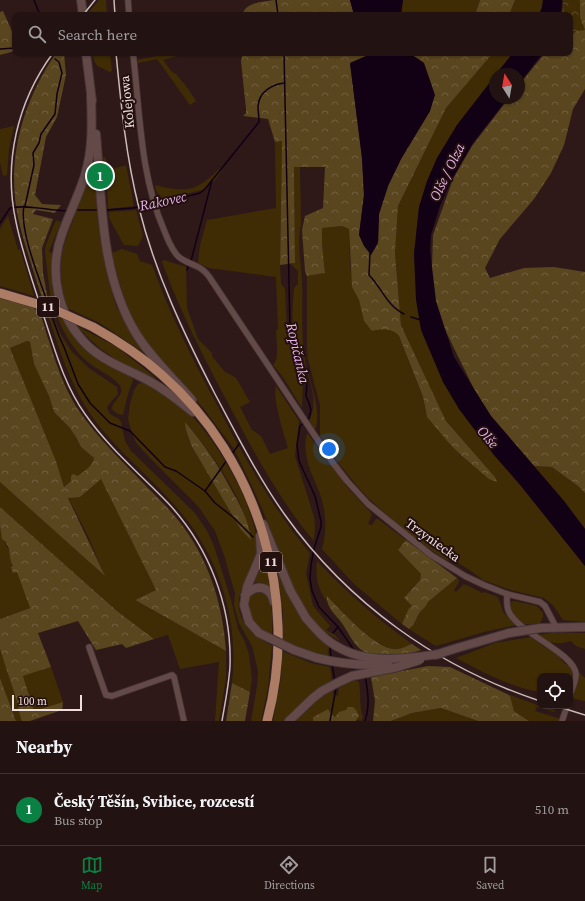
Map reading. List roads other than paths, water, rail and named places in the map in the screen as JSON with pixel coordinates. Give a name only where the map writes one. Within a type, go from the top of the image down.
[{"type":"main road","points":[[81,0],[83,12]]},
{"type":"main road","points":[[86,56],[94,115],[105,239],[111,271],[120,302],[128,320],[138,336],[198,407],[202,418]]},
{"type":"main road","points":[[91,96],[91,148],[85,175],[57,250],[55,270],[60,300],[72,327],[88,346],[102,357],[172,394],[192,412],[202,418]]},
{"type":"main road","name":"11","points":[[0,293],[51,308],[93,327],[126,346],[163,375],[183,395],[202,418],[231,460],[254,506],[264,533],[270,556],[276,592],[278,639],[275,686],[267,721]]},
{"type":"main road","points":[[254,506],[261,541],[261,554],[250,580],[245,595],[244,605],[246,615],[251,624],[259,633],[294,650],[317,658],[342,664],[377,665],[407,662],[440,654]]},
{"type":"main road","points":[[254,506],[290,590],[306,618],[329,642],[358,656],[371,658],[394,660],[440,654]]},
{"type":"main road","points":[[245,595],[251,590],[258,588],[263,588],[268,591],[271,594],[278,620]]},
{"type":"main road","points":[[290,721],[308,702],[322,691],[352,676],[398,667],[509,633],[542,628],[585,627]]},
{"type":"street","points":[[128,0],[129,12]]},
{"type":"street","name":"Kolejowa","points":[[133,56],[143,148],[154,201],[169,243],[176,254],[202,269],[212,281],[312,432]]},
{"type":"street","name":"Trzyniecka","points":[[312,432],[347,481],[377,513],[431,555],[465,576],[507,594],[540,602],[545,606],[556,627]]},
{"type":"street","points":[[507,594],[507,607],[514,619],[546,644],[554,647],[574,668],[576,673],[573,684]]},
{"type":"street","points":[[89,647],[106,695],[112,696],[172,675],[174,677],[184,721]]},
{"type":"street","points":[[562,721],[566,709]]},
{"type":"water","points":[[350,0],[403,0],[401,12],[353,12]]},
{"type":"water","points":[[543,0],[562,0],[561,12],[540,12]]},
{"type":"water","points":[[366,56],[414,56],[424,63],[435,95],[430,111],[401,159],[388,186],[379,214],[378,243],[371,255],[364,246],[359,235],[364,195],[362,158],[350,63]]},
{"type":"water","points":[[511,56],[541,56],[525,76],[525,68],[501,68]]},
{"type":"water","points":[[489,84],[489,104],[503,104],[473,143],[452,179],[440,206],[431,235],[430,250],[436,301],[454,357],[491,416],[564,501],[585,529],[585,566],[521,486],[494,455],[459,409],[443,382],[421,330],[416,300],[414,254],[419,207],[427,181],[437,158],[457,125]]},
{"type":"waterway","points":[[34,0],[39,12]]},
{"type":"waterway","name":"Ropičanka","points":[[276,0],[278,12]]},
{"type":"waterway","points":[[0,49],[12,48]]},
{"type":"waterway","name":"Ropičanka","points":[[284,56],[290,329],[294,346],[307,382],[306,396],[311,410],[307,420]]},
{"type":"waterway","points":[[25,206],[34,165],[33,153],[39,143],[41,134],[55,114],[57,94],[62,73],[59,62],[55,59]]},
{"type":"waterway","name":"Rakovec","points":[[157,204],[200,193],[205,189],[259,122],[258,106],[264,93],[275,85],[285,83]]},
{"type":"waterway","points":[[191,261],[212,180]]},
{"type":"waterway","name":"Rakovec","points":[[106,210],[133,208],[153,204]]},
{"type":"waterway","points":[[24,206],[23,216],[27,241],[48,304]]},
{"type":"waterway","name":"Rakovec","points":[[0,223],[10,208],[32,207],[68,211]]},
{"type":"waterway","name":"Rakovec","points":[[76,210],[100,210]]},
{"type":"waterway","points":[[370,253],[369,275],[378,285],[389,302],[398,311],[404,314]]},
{"type":"waterway","points":[[187,270],[189,265]]},
{"type":"waterway","points":[[50,311],[78,384],[90,403],[110,423],[130,431],[165,467],[176,471],[205,491],[215,503],[233,517],[253,537]]},
{"type":"waterway","points":[[411,317],[421,320]]},
{"type":"waterway","name":"Ropičanka","points":[[304,423],[300,426],[297,445],[299,461],[315,496],[321,521],[321,527],[311,565],[310,578],[312,591],[319,607],[338,627],[354,650]]},
{"type":"waterway","points":[[232,454],[239,444]]},
{"type":"waterway","points":[[205,491],[227,460]]},
{"type":"waterway","name":"Ropičanka","points":[[333,633],[338,627]]},
{"type":"waterway","points":[[330,646],[331,658]]},
{"type":"waterway","points":[[332,664],[335,682]]},
{"type":"waterway","name":"Ropičanka","points":[[365,676],[368,698],[368,710],[365,721]]},
{"type":"waterway","points":[[330,721],[336,688]]},
{"type":"railway","points":[[85,12],[95,0]]},
{"type":"railway","points":[[114,0],[115,12]]},
{"type":"railway","points":[[51,56],[30,92],[22,112],[16,134],[11,178],[12,200],[18,233],[55,351],[77,402],[104,438],[183,520],[206,558],[215,578],[227,621],[230,644],[230,666],[222,721]]},
{"type":"railway","points":[[116,56],[127,150],[134,189],[153,256],[171,303],[203,371],[248,456],[275,501],[310,547],[366,604],[431,650],[466,670],[502,687],[537,700]]},
{"type":"railway","points":[[566,709],[585,715]]},
{"type":"place","name":"Český Těšín, Svibice, rozcestí","points":[[100,176]]},
{"type":"water label","name":"Olše / Olza","points":[[447,172]]},
{"type":"water label","name":"Olše","points":[[488,437]]}]
